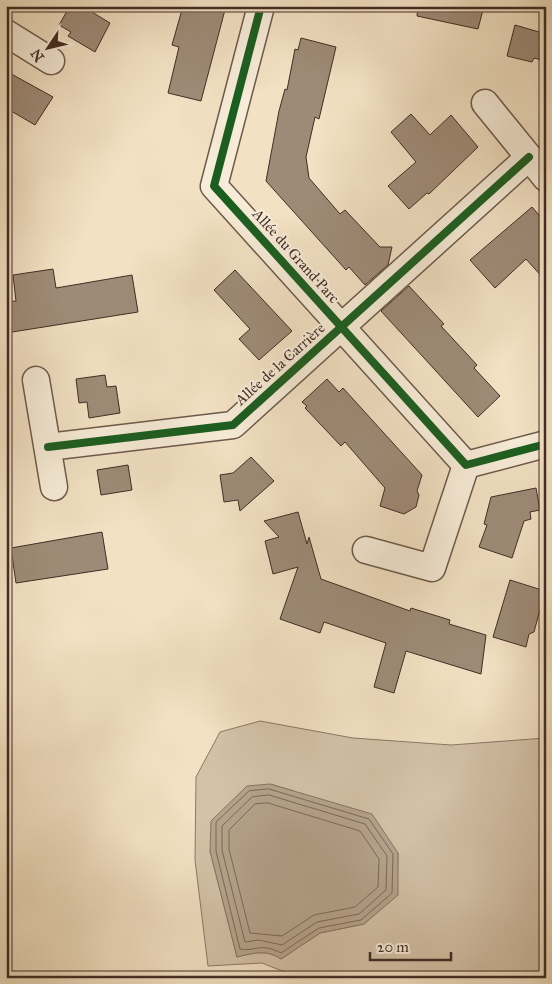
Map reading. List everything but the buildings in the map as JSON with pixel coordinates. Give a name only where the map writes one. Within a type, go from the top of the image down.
[{"type":"street","name":"Allée du Grand Parc","points":[[261,6],[214,186],[466,465]]},
{"type":"street","points":[[6,33],[51,61]]},
{"type":"street","points":[[486,104],[546,178]]},
{"type":"street","name":"Allée de la Carrière","points":[[48,447],[233,425],[529,157]]},
{"type":"street","points":[[36,380],[54,486]]},
{"type":"street","points":[[366,550],[432,568],[466,465],[546,444]]},
{"type":"shaded area","points":[[260,721],[353,738],[451,745],[546,738],[546,978],[300,978],[262,963],[208,966],[195,860],[196,777],[220,732]],"holes":[[[270,784],[294,791],[398,853],[397,895],[364,924],[320,933],[281,959],[265,953],[254,953],[237,957],[210,851]]]},
{"type":"water","points":[[270,784],[372,814],[398,853],[398,895],[364,924],[320,933],[281,959],[265,953],[254,953],[237,957],[210,851],[211,821],[247,786]]},
{"type":"cycle path","points":[[261,6],[214,186],[466,465],[546,444]]},
{"type":"cycle path","points":[[48,447],[233,425],[529,157]]}]
